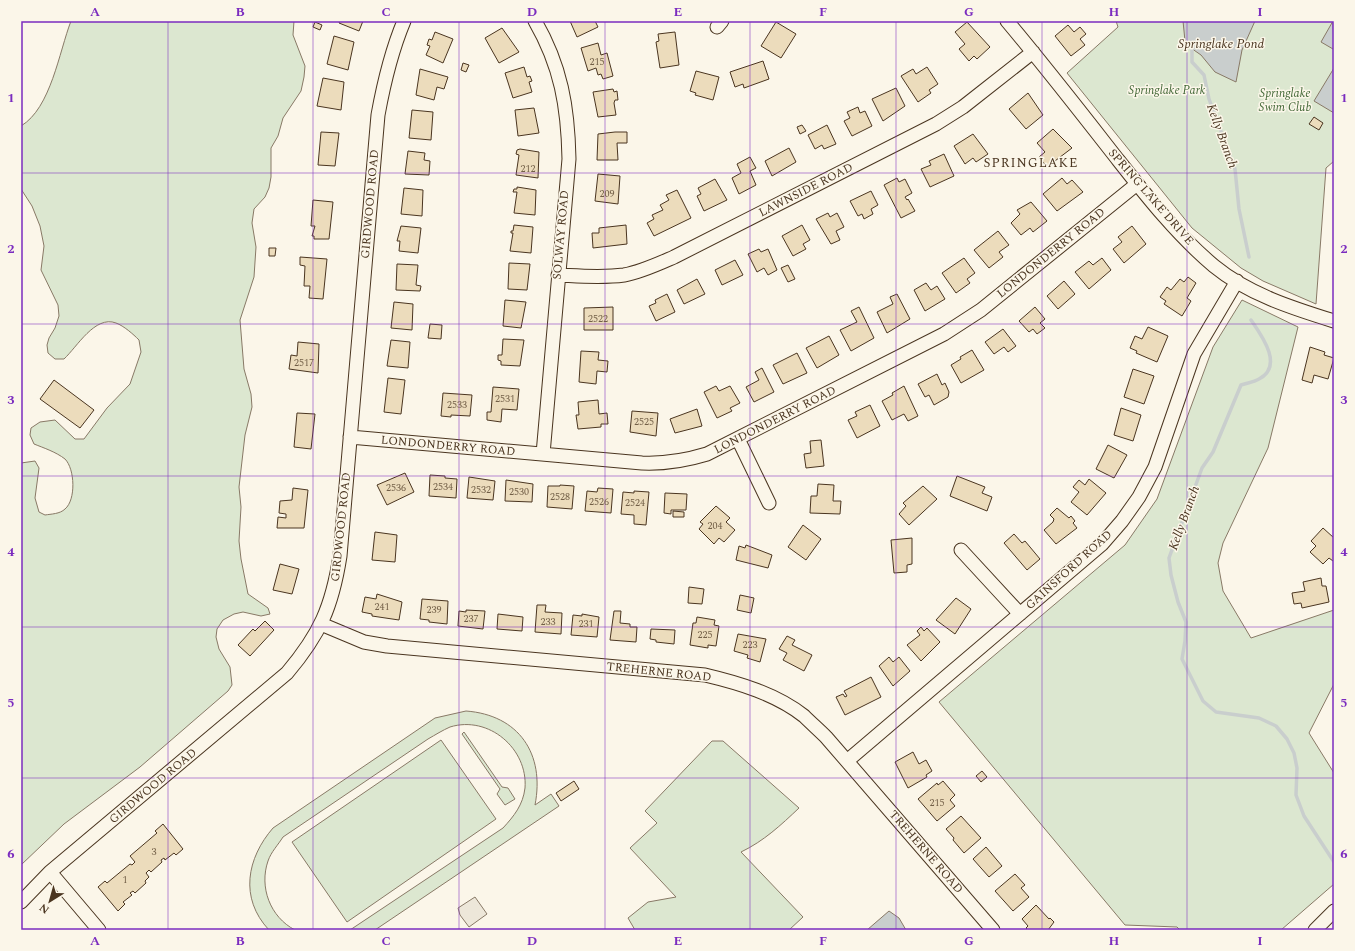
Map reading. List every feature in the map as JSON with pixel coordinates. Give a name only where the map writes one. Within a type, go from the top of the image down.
[{"type":"street","name":"GIRDWOOD ROAD","points":[[21,902],[50,872],[287,673],[306,650],[322,624],[336,584],[340,556],[378,115],[393,46],[404,21]]},
{"type":"street","name":"SOLWAY ROAD","points":[[535,21],[557,67],[564,97],[568,131],[569,159],[543,454]]},
{"type":"street","name":"SPRING LAKE DRIVE","points":[[1007,21],[1034,52],[1137,184],[1181,236],[1214,266],[1237,282],[1270,299],[1334,321]]},
{"type":"street","name":"LAWNSIDE ROAD","points":[[558,275],[596,277],[625,275],[674,257],[936,124],[963,107],[1034,52]]},
{"type":"street","name":"LONDONDERRY ROAD","points":[[350,437],[666,464],[685,461],[707,454],[944,334],[981,310],[1137,184]]},
{"type":"street","name":"GAINSFORD ROAD","points":[[847,761],[1102,544],[1122,521],[1139,497],[1154,467],[1194,354],[1206,331],[1237,282]]},
{"type":"street","points":[[738,439],[768,503]]},
{"type":"street","points":[[961,550],[1020,614]]},
{"type":"street","name":"TREHERNE ROAD","points":[[322,624],[364,642],[387,646],[705,675],[735,682],[787,705],[803,716],[826,737],[993,930]]},
{"type":"street","points":[[50,872],[99,930]]},
{"type":"street","points":[[1315,930],[1334,911]]},
{"type":"green space","points":[[71,21],[294,21],[293,35],[305,66],[301,91],[283,118],[278,136],[271,148],[271,177],[269,188],[265,197],[254,209],[252,223],[256,247],[254,277],[240,320],[244,369],[251,394],[252,407],[245,435],[239,487],[241,507],[239,541],[248,594],[268,608],[270,614],[261,616],[243,612],[234,614],[223,620],[217,629],[216,637],[219,649],[230,667],[232,685],[228,691],[140,767],[64,824],[21,865],[21,463],[35,461],[39,468],[35,498],[39,512],[45,515],[63,511],[69,505],[71,499],[73,484],[71,470],[65,459],[58,454],[34,444],[30,435],[31,428],[40,422],[55,420],[75,439],[84,439],[107,408],[130,384],[141,352],[139,340],[134,335],[119,324],[108,322],[94,328],[64,359],[55,359],[48,353],[47,345],[49,338],[55,328],[59,316],[58,305],[41,270],[44,246],[40,226],[32,206],[21,189],[21,126],[31,118],[47,93]]},
{"type":"green space","name":"Springlake Park","points":[[1116,21],[1334,21],[1334,161],[1326,168],[1316,304],[1263,281],[1241,268],[1192,228],[1067,73],[1118,27]]},
{"type":"green space","points":[[1242,300],[1298,327],[1268,448],[1223,543],[1218,563],[1223,591],[1251,638],[1334,610],[1334,684],[1309,733],[1334,773],[1334,884],[1281,930],[1180,930],[1177,927],[1125,925],[939,702],[1125,545],[1157,499],[1213,347]]},
{"type":"green space","points":[[466,711],[485,714],[501,720],[514,729],[524,740],[532,754],[536,769],[537,786],[535,805],[551,794],[559,806],[375,930],[350,930],[503,828],[520,805],[525,788],[524,774],[520,760],[513,748],[503,738],[492,731],[479,726],[465,725],[450,727],[428,739],[283,837],[268,861],[265,881],[266,891],[273,909],[286,924],[295,930],[269,930],[259,918],[253,905],[250,892],[250,878],[252,865],[257,852],[273,828],[435,718]]},
{"type":"green space","points":[[464,732],[502,787],[508,788],[515,799],[505,805],[497,794],[500,789],[462,734]]},
{"type":"green space","points":[[441,740],[496,819],[347,922],[292,842]]},
{"type":"green space","points":[[712,741],[723,741],[799,808],[765,838],[741,852],[803,917],[789,930],[635,930],[628,918],[648,902],[676,897],[630,848],[657,823],[645,811]]},
{"type":"shaded area","points":[[475,897],[487,914],[469,927],[460,915],[458,908]]},
{"type":"water","name":"Springlake Pond","points":[[1183,21],[1255,21],[1242,50],[1236,82],[1215,72],[1201,55],[1188,46],[1185,41]]},
{"type":"water","points":[[1333,21],[1334,48],[1333,49],[1321,42]]},
{"type":"water","points":[[1334,68],[1334,113],[1314,101]]},
{"type":"water","points":[[889,911],[899,918],[906,930],[867,930]]},
{"type":"building","points":[[340,21],[363,21],[359,31],[339,23]]},
{"type":"building","points":[[570,21],[595,21],[598,27],[577,37]]},
{"type":"building","points":[[315,22],[322,25],[320,30],[313,27]]},
{"type":"building","points":[[776,22],[796,34],[781,58],[761,46]]},
{"type":"building","points":[[967,22],[990,47],[977,59],[974,56],[969,61],[959,49],[965,44],[955,32]]},
{"type":"building","points":[[1068,25],[1074,32],[1080,27],[1086,34],[1080,39],[1085,45],[1071,56],[1055,36]]},
{"type":"building","points":[[502,28],[519,52],[499,63],[485,38]]},
{"type":"building","points":[[435,32],[453,39],[443,63],[426,55],[430,46],[427,45],[429,39],[432,40]]},
{"type":"building","points":[[675,32],[679,65],[660,68],[656,42],[659,41],[658,34]]},
{"type":"building","points":[[334,36],[354,42],[348,70],[327,64]]},
{"type":"building","points":[[598,43],[601,55],[607,53],[613,76],[603,79],[601,74],[598,75],[596,68],[588,71],[581,48]]},
{"type":"building","points":[[763,61],[769,79],[744,88],[743,84],[735,87],[730,72]]},
{"type":"building","points":[[463,63],[469,65],[466,72],[461,70]]},
{"type":"building","points":[[524,67],[527,77],[530,76],[532,81],[529,82],[532,92],[513,98],[505,73]]},
{"type":"building","points":[[927,67],[938,84],[929,90],[931,93],[918,102],[901,76],[913,69],[916,74]]},
{"type":"building","points":[[420,69],[448,77],[444,89],[437,87],[434,100],[416,95]]},
{"type":"building","points":[[696,71],[719,77],[713,100],[695,95],[696,93],[690,91]]},
{"type":"building","points":[[323,78],[344,82],[341,110],[317,106]]},
{"type":"building","points":[[896,88],[905,106],[883,121],[872,99]]},
{"type":"building","points":[[613,89],[614,92],[617,91],[618,100],[615,100],[614,103],[616,115],[598,117],[593,92]]},
{"type":"building","points":[[1028,93],[1043,115],[1026,129],[1009,109]]},
{"type":"building","points":[[858,107],[860,113],[865,111],[872,126],[852,136],[844,121],[850,118],[847,112]]},
{"type":"building","points":[[534,108],[539,133],[518,136],[515,110]]},
{"type":"building","points":[[412,110],[433,112],[431,140],[409,138]]},
{"type":"building","points":[[1314,117],[1323,123],[1319,130],[1309,124]]},
{"type":"building","points":[[802,125],[806,131],[800,134],[797,127]]},
{"type":"building","points":[[827,125],[836,144],[824,149],[822,145],[815,149],[808,135]]},
{"type":"building","points":[[1053,129],[1072,148],[1047,167],[1039,157],[1045,152],[1037,143]]},
{"type":"building","points":[[321,132],[339,133],[335,166],[318,165]]},
{"type":"building","points":[[627,132],[627,143],[617,143],[618,160],[597,160],[598,134]]},
{"type":"building","points":[[973,134],[988,154],[976,162],[973,158],[965,164],[954,146]]},
{"type":"building","points":[[789,148],[796,162],[772,176],[765,161]]},
{"type":"building","points":[[520,149],[539,152],[538,178],[516,175],[519,155],[516,154],[517,150]]},
{"type":"building","points":[[408,151],[425,153],[424,160],[430,161],[429,175],[405,174]]},
{"type":"building","points":[[944,154],[954,176],[930,187],[921,169],[931,165],[929,161]]},
{"type":"building","points":[[750,157],[756,168],[750,171],[756,185],[739,194],[732,178],[741,173],[737,164]]},
{"type":"building","points":[[598,174],[620,176],[618,204],[595,201]]},
{"type":"building","points":[[897,178],[899,182],[905,179],[912,193],[905,197],[907,200],[908,199],[915,211],[901,218],[884,185]]},
{"type":"building","points":[[1062,178],[1067,184],[1072,180],[1083,192],[1057,211],[1043,194]]},
{"type":"building","points":[[715,179],[727,200],[704,211],[697,196],[701,194],[698,188]]},
{"type":"building","points":[[517,187],[536,190],[535,215],[514,213],[517,192],[513,192],[514,189],[517,189]]},
{"type":"building","points":[[404,188],[423,190],[422,216],[401,214]]},
{"type":"building","points":[[677,190],[691,218],[654,236],[647,223],[654,219],[652,215],[663,210],[660,205],[669,200],[666,195]]},
{"type":"building","points":[[871,191],[878,205],[871,209],[873,214],[864,219],[862,214],[858,216],[850,201]]},
{"type":"building","points":[[313,200],[333,202],[329,239],[314,239],[314,236],[312,236],[315,226],[311,226]]},
{"type":"building","points":[[1031,202],[1047,221],[1033,232],[1030,228],[1021,235],[1011,223],[1020,214],[1017,210]]},
{"type":"building","points":[[828,213],[830,217],[837,213],[844,227],[836,231],[840,240],[831,244],[816,219]]},
{"type":"building","points":[[514,225],[533,227],[531,253],[510,251],[513,233],[511,233],[511,231],[513,231]]},
{"type":"building","points":[[626,225],[627,244],[593,248],[592,233],[599,233],[599,228]]},
{"type":"building","points":[[802,225],[810,240],[803,244],[806,249],[793,256],[782,236]]},
{"type":"building","points":[[401,226],[421,228],[418,253],[399,251],[400,241],[397,241]]},
{"type":"building","points":[[1132,226],[1146,244],[1124,263],[1113,249],[1122,242],[1118,237]]},
{"type":"building","points":[[998,231],[1009,245],[999,252],[1003,257],[989,268],[974,250]]},
{"type":"building","points":[[269,248],[276,248],[275,256],[269,256]]},
{"type":"building","points":[[759,249],[761,252],[768,249],[777,270],[768,275],[764,268],[757,272],[748,254]]},
{"type":"building","points":[[300,257],[327,259],[323,299],[309,298],[310,286],[304,286],[305,266],[300,265]]},
{"type":"building","points":[[964,258],[975,273],[967,279],[970,283],[956,293],[942,273]]},
{"type":"building","points":[[1102,258],[1111,270],[1089,289],[1075,272],[1089,261],[1093,265]]},
{"type":"building","points":[[735,260],[743,275],[722,285],[715,270]]},
{"type":"building","points":[[509,263],[530,264],[527,290],[508,289]]},
{"type":"building","points":[[397,264],[418,265],[416,285],[421,286],[420,291],[396,290]]},
{"type":"building","points":[[788,265],[795,279],[788,282],[781,268]]},
{"type":"building","points":[[1188,277],[1196,283],[1187,298],[1191,301],[1182,316],[1164,304],[1166,301],[1160,297],[1167,287],[1171,290],[1180,279],[1184,282]]},
{"type":"building","points":[[697,279],[705,294],[684,304],[677,290]]},
{"type":"building","points":[[1064,281],[1075,294],[1058,309],[1047,296]]},
{"type":"building","points":[[926,283],[931,290],[937,286],[945,299],[925,311],[914,290]]},
{"type":"building","points":[[667,294],[675,312],[656,321],[649,306],[656,303],[655,300]]},
{"type":"building","points":[[897,294],[910,319],[887,333],[877,312],[893,304],[890,297]]},
{"type":"building","points":[[505,300],[526,302],[521,328],[503,326]]},
{"type":"building","points":[[394,302],[413,304],[412,330],[391,328]]},
{"type":"building","points":[[613,307],[613,330],[584,330],[584,308]]},
{"type":"building","points":[[859,307],[874,338],[851,351],[840,330],[857,322],[851,311]]},
{"type":"building","points":[[1035,307],[1045,319],[1040,323],[1045,328],[1037,334],[1033,329],[1029,332],[1019,321]]},
{"type":"building","points":[[430,324],[442,325],[441,339],[428,338]]},
{"type":"building","points":[[1148,327],[1168,336],[1157,362],[1136,353],[1137,351],[1130,348],[1135,336],[1142,339]]},
{"type":"building","points":[[1003,329],[1016,346],[1008,352],[1004,347],[994,354],[985,342]]},
{"type":"building","points":[[829,336],[839,355],[817,368],[806,348]]},
{"type":"building","points":[[503,339],[524,340],[520,366],[501,365],[501,361],[498,360],[498,355],[502,355]]},
{"type":"building","points":[[391,340],[410,342],[408,368],[387,366]]},
{"type":"building","points":[[298,342],[319,344],[318,373],[289,369],[291,355],[297,356]]},
{"type":"building","points":[[1310,347],[1325,352],[1324,355],[1334,358],[1328,379],[1314,375],[1312,383],[1302,380]]},
{"type":"building","points":[[972,350],[984,370],[961,383],[951,365],[961,359],[960,357]]},
{"type":"building","points":[[581,351],[599,352],[598,360],[608,361],[607,372],[597,371],[596,384],[579,382]]},
{"type":"building","points":[[797,353],[807,373],[783,384],[773,365]]},
{"type":"building","points":[[762,368],[774,392],[754,402],[746,387],[759,380],[755,372]]},
{"type":"building","points":[[1133,369],[1154,376],[1144,404],[1124,397]]},
{"type":"building","points":[[937,374],[942,385],[945,383],[949,392],[948,397],[934,405],[929,395],[925,397],[918,384]]},
{"type":"building","points":[[388,378],[405,380],[401,414],[384,412]]},
{"type":"building","points":[[54,380],[94,410],[80,428],[40,399]]},
{"type":"building","points":[[716,386],[719,391],[730,386],[740,403],[730,408],[732,411],[717,418],[704,392]]},
{"type":"building","points":[[904,386],[918,416],[908,421],[904,414],[892,420],[882,401],[893,395],[892,393]]},
{"type":"building","points":[[493,387],[519,389],[517,410],[502,409],[501,422],[487,420],[487,412],[491,412]]},
{"type":"building","points":[[443,393],[472,395],[470,416],[441,416]]},
{"type":"building","points":[[598,400],[599,414],[607,413],[608,424],[601,424],[601,427],[578,429],[576,415],[579,415],[578,402]]},
{"type":"building","points":[[870,405],[880,426],[857,438],[848,420],[857,416],[855,412]]},
{"type":"building","points":[[1121,408],[1141,415],[1133,441],[1114,435]]},
{"type":"building","points":[[697,409],[702,426],[675,433],[670,419]]},
{"type":"building","points":[[632,411],[658,413],[656,436],[630,432]]},
{"type":"building","points":[[297,413],[315,414],[311,449],[294,447]]},
{"type":"building","points":[[821,440],[824,466],[806,468],[804,454],[811,453],[810,441]]},
{"type":"building","points":[[1108,445],[1127,455],[1114,478],[1096,469]]},
{"type":"building","points":[[405,473],[414,492],[387,505],[377,485]]},
{"type":"building","points":[[430,475],[445,476],[445,478],[457,479],[456,498],[429,496]]},
{"type":"building","points":[[957,476],[985,487],[982,493],[992,497],[987,511],[950,496]]},
{"type":"building","points":[[469,477],[495,481],[493,500],[467,498]]},
{"type":"building","points":[[1089,479],[1106,493],[1087,515],[1071,502],[1079,492],[1073,487],[1079,480],[1085,485]]},
{"type":"building","points":[[506,480],[533,484],[532,502],[505,501]]},
{"type":"building","points":[[818,484],[834,485],[833,501],[841,501],[840,514],[810,513],[811,496],[817,496]]},
{"type":"building","points":[[548,486],[574,486],[572,509],[547,507]]},
{"type":"building","points":[[923,486],[937,499],[909,525],[899,514],[906,506],[903,503]]},
{"type":"building","points":[[293,488],[308,490],[304,528],[277,528],[278,517],[286,518],[286,514],[279,513],[280,501],[292,500]]},
{"type":"building","points":[[598,488],[613,489],[611,513],[585,511],[587,491],[597,492]]},
{"type":"building","points":[[634,491],[649,492],[646,525],[634,524],[634,515],[621,514],[623,492],[634,493]]},
{"type":"building","points":[[665,493],[687,494],[686,510],[671,510],[671,514],[664,513]]},
{"type":"building","points":[[716,506],[730,518],[726,522],[735,530],[724,542],[719,538],[714,544],[699,529],[703,524],[700,522]]},
{"type":"building","points":[[1057,508],[1069,518],[1071,516],[1075,521],[1073,523],[1077,528],[1056,544],[1044,530],[1053,522],[1054,519],[1050,515]]},
{"type":"building","points":[[673,511],[684,512],[684,517],[673,517]]},
{"type":"building","points":[[803,525],[821,539],[806,560],[788,547]]},
{"type":"building","points":[[1323,528],[1334,538],[1334,559],[1333,561],[1329,558],[1323,564],[1310,552],[1316,546],[1311,541]]},
{"type":"building","points":[[375,532],[397,535],[395,562],[372,560]]},
{"type":"building","points":[[1014,534],[1022,543],[1025,541],[1040,559],[1027,570],[1004,543]]},
{"type":"building","points":[[912,538],[912,564],[907,565],[907,572],[894,573],[891,540]]},
{"type":"building","points":[[746,545],[772,555],[768,568],[736,560],[739,546],[745,548]]},
{"type":"building","points":[[280,564],[299,569],[292,594],[273,590]]},
{"type":"building","points":[[1321,578],[1322,586],[1326,586],[1329,602],[1302,608],[1301,603],[1294,604],[1292,593],[1305,591],[1303,582]]},
{"type":"building","points":[[689,587],[704,589],[702,604],[688,603]]},
{"type":"building","points":[[377,594],[402,602],[399,620],[372,616],[372,614],[362,612],[365,597],[376,599]]},
{"type":"building","points":[[740,595],[754,598],[751,613],[737,610]]},
{"type":"building","points":[[956,598],[971,609],[955,634],[936,620]]},
{"type":"building","points":[[422,599],[448,601],[447,624],[429,622],[429,620],[420,619]]},
{"type":"building","points":[[537,605],[546,605],[545,612],[562,613],[561,634],[535,632]]},
{"type":"building","points":[[466,610],[485,611],[483,629],[458,626],[459,611],[466,612]]},
{"type":"building","points":[[614,611],[621,611],[620,623],[630,624],[630,627],[637,627],[636,642],[610,640]]},
{"type":"building","points":[[498,614],[523,617],[522,631],[497,629]]},
{"type":"building","points":[[582,614],[599,617],[597,637],[571,635],[573,615],[582,616]]},
{"type":"building","points":[[697,617],[715,620],[714,625],[719,626],[716,646],[708,645],[708,648],[690,645],[693,623],[696,623]]},
{"type":"building","points":[[265,621],[274,630],[250,656],[238,645],[253,629],[255,631]]},
{"type":"building","points":[[921,627],[924,631],[927,628],[940,642],[921,661],[907,645],[920,635],[917,631]]},
{"type":"building","points":[[651,629],[675,630],[674,644],[656,642],[656,640],[650,639]]},
{"type":"building","points":[[738,634],[766,639],[760,662],[747,658],[748,655],[734,651]]},
{"type":"building","points":[[787,636],[795,640],[792,645],[812,655],[804,671],[783,660],[787,653],[779,649]]},
{"type":"building","points":[[889,657],[893,662],[899,657],[910,671],[893,686],[879,666]]},
{"type":"building","points":[[871,677],[881,697],[845,715],[836,697],[843,694],[845,697],[847,696],[844,691]]},
{"type":"building","points":[[913,752],[919,764],[926,760],[932,771],[926,775],[927,777],[908,788],[895,762]]},
{"type":"building","points":[[982,771],[987,777],[981,782],[976,776]]},
{"type":"building","points":[[574,781],[579,789],[561,801],[556,793]]},
{"type":"building","points":[[943,781],[955,795],[950,800],[955,806],[937,821],[918,799],[937,783],[938,785]]},
{"type":"building","points":[[961,816],[981,838],[964,853],[946,829]]},
{"type":"building","points":[[163,824],[183,849],[176,855],[174,853],[165,860],[164,858],[161,860],[162,862],[151,872],[149,870],[146,873],[149,877],[145,881],[146,883],[135,893],[133,891],[130,893],[132,895],[123,902],[125,904],[118,911],[98,887],[105,881],[107,883],[130,864],[132,865],[135,862],[130,856],[157,833],[155,831]]},
{"type":"building","points":[[986,847],[1002,866],[989,877],[973,859]]},
{"type":"building","points":[[1015,874],[1025,885],[1021,888],[1029,897],[1013,911],[995,891]]},
{"type":"building","points":[[1036,905],[1049,919],[1050,918],[1054,922],[1048,930],[1028,930],[1026,928],[1028,926],[1022,919]]},
{"type":"waterway","name":"Kelly Branch","points":[[1192,45],[1192,62],[1204,75],[1209,99],[1235,169],[1239,209],[1249,257]]},
{"type":"waterway","name":"Kelly Branch","points":[[1251,320],[1265,342],[1270,359],[1270,367],[1259,379],[1241,385],[1213,452],[1202,468],[1169,558],[1171,575],[1178,602],[1186,622],[1182,659],[1203,701],[1216,712],[1259,718],[1276,726],[1287,739],[1294,753],[1297,768],[1296,795],[1304,816],[1334,862]]},
{"type":"district","name":"SPRINGLAKE","points":[[1031,163]]},
{"type":"park label","name":"Springlake Swim Club","points":[[1285,100]]}]
